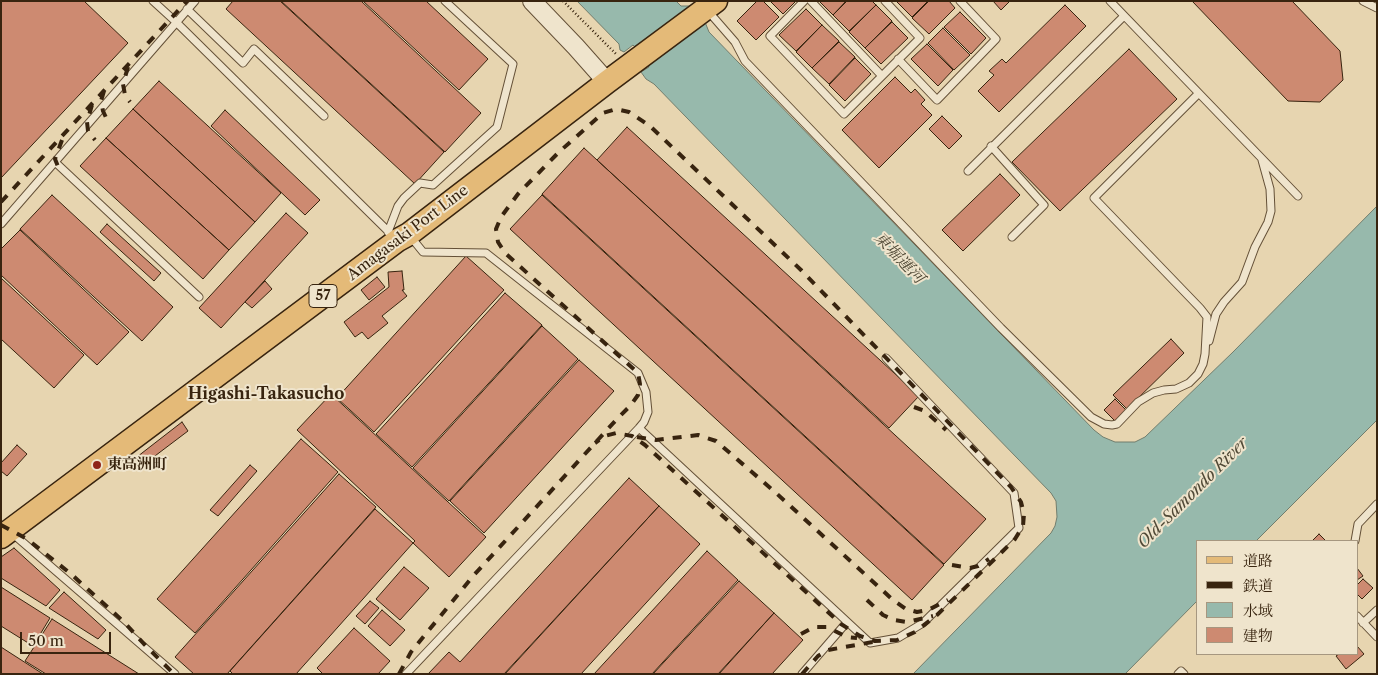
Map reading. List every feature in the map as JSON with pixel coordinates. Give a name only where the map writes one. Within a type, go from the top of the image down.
[{"type":"main road","name":"57","points":[[637,60],[707,8]]},
{"type":"main road","name":"Amagasaki Port Line","points":[[5,534],[398,236],[637,60]]},
{"type":"street","points":[[532,1],[607,82]]},
{"type":"lane","points":[[153,1],[398,236],[423,252],[486,253],[638,373],[646,392],[648,412],[639,428],[406,674]]},
{"type":"lane","points":[[1,224],[195,1]]},
{"type":"lane","points":[[398,236],[398,206],[404,198],[420,183],[433,184],[497,127],[513,64],[445,1]]},
{"type":"lane","points":[[804,1],[770,36],[844,114],[920,38],[885,1]]},
{"type":"lane","points":[[811,1],[882,76]]},
{"type":"lane","points":[[898,60],[937,100],[996,39],[960,1]]},
{"type":"lane","points":[[1110,1],[1298,196]]},
{"type":"lane","points":[[1363,1],[1377,8]]},
{"type":"lane","points":[[707,8],[735,42],[745,61],[1001,328],[1091,417],[1104,424],[1117,424],[1138,402],[1153,393],[1176,389],[1190,383],[1198,374],[1203,364],[1216,314],[1242,282],[1271,212],[1270,189],[1261,158]]},
{"type":"lane","points":[[187,10],[242,63],[254,49],[324,116]]},
{"type":"lane","points":[[968,171],[991,146],[1124,16]]},
{"type":"lane","points":[[1198,94],[1094,198],[1207,317],[1205,354]]},
{"type":"lane","points":[[991,146],[1044,205],[1012,237]]},
{"type":"lane","points":[[55,162],[199,297]]},
{"type":"lane","points":[[639,428],[870,643],[898,638],[923,623],[1019,528],[1014,493],[886,358]]},
{"type":"lane","points":[[1355,540],[1358,524],[1377,504]]},
{"type":"lane","points":[[5,534],[175,674]]},
{"type":"lane","points":[[1363,622],[1377,610]]},
{"type":"lane","points":[[1358,617],[1377,637]]},
{"type":"lane","points":[[802,674],[847,622]]},
{"type":"lane","points":[[1178,674],[1181,671],[1184,674]]},
{"type":"path","points":[[563,1],[637,60]]},
{"type":"water","points":[[577,1],[676,1],[681,6],[691,6],[705,22],[709,32],[1094,430],[1103,437],[1115,442],[1135,442],[1145,437],[1233,352],[1377,206],[1377,420],[1257,540],[1196,540],[1196,602],[1125,674],[913,674],[1051,533],[1057,517],[1056,501],[1051,493],[654,84],[646,79],[641,72],[649,67],[639,44],[635,47],[633,45],[624,52],[620,50],[619,44]]},
{"type":"building","points":[[1,1],[84,1],[128,43],[1,178]]},
{"type":"building","points":[[233,1],[280,1],[444,152],[415,184],[226,9]]},
{"type":"building","points":[[281,1],[361,1],[481,113],[445,152]]},
{"type":"building","points":[[363,1],[426,1],[488,59],[459,90]]},
{"type":"building","points":[[757,1],[763,1],[779,17],[756,40],[737,21]]},
{"type":"building","points":[[770,1],[796,1],[783,14]]},
{"type":"building","points":[[819,1],[846,1],[833,15]]},
{"type":"building","points":[[847,1],[872,1],[876,5],[849,31],[833,15]]},
{"type":"building","points":[[896,1],[928,1],[912,17]]},
{"type":"building","points":[[929,1],[949,1],[955,8],[929,34],[912,18]]},
{"type":"building","points":[[993,1],[1010,1],[1001,10]]},
{"type":"building","points":[[1192,1],[1292,1],[1340,51],[1343,80],[1320,102],[1288,101]]},
{"type":"building","points":[[876,5],[892,21],[865,48],[849,32]]},
{"type":"building","points":[[1065,5],[1086,26],[999,112],[978,91],[994,75],[989,71],[1002,59],[1006,63]]},
{"type":"building","points":[[806,9],[822,25],[796,51],[779,35]]},
{"type":"building","points":[[960,12],[986,38],[971,54],[944,27]]},
{"type":"building","points":[[892,22],[908,38],[881,64],[865,48]]},
{"type":"building","points":[[822,25],[839,41],[812,68],[796,52]]},
{"type":"building","points":[[943,28],[970,55],[954,70],[928,43]]},
{"type":"building","points":[[839,42],[855,57],[829,84],[812,68]]},
{"type":"building","points":[[927,44],[953,70],[938,86],[911,59]]},
{"type":"building","points":[[1129,49],[1177,99],[1060,211],[1012,162]]},
{"type":"building","points":[[855,58],[871,74],[845,101],[829,85]]},
{"type":"building","points":[[895,77],[911,93],[915,89],[925,100],[921,104],[932,115],[879,168],[842,130]]},
{"type":"building","points":[[159,81],[281,193],[255,222],[133,109]]},
{"type":"building","points":[[133,109],[255,222],[229,250],[106,138]]},
{"type":"building","points":[[225,110],[320,200],[305,215],[211,126]]},
{"type":"building","points":[[942,116],[962,136],[949,149],[929,129]]},
{"type":"building","points":[[627,127],[919,396],[889,428],[597,160]]},
{"type":"building","points":[[106,138],[229,250],[203,279],[80,166]]},
{"type":"building","points":[[584,148],[986,519],[944,564],[542,194]]},
{"type":"building","points":[[1000,174],[1020,195],[963,251],[942,230]]},
{"type":"building","points":[[52,195],[173,307],[142,341],[20,229]]},
{"type":"building","points":[[542,195],[944,565],[912,600],[510,229]]},
{"type":"building","points":[[286,213],[308,233],[221,328],[199,308]]},
{"type":"building","points":[[107,224],[161,273],[154,281],[100,232]]},
{"type":"building","points":[[20,230],[129,332],[97,365],[1,275],[1,249]]},
{"type":"building","points":[[466,256],[504,290],[374,432],[337,398]]},
{"type":"building","points":[[402,271],[404,290],[402,290],[407,296],[382,316],[388,323],[368,339],[362,332],[355,337],[344,322],[389,287],[388,272]]},
{"type":"building","points":[[377,277],[385,287],[369,300],[361,290]]},
{"type":"building","points":[[1,278],[84,355],[54,388],[1,339]]},
{"type":"building","points":[[265,281],[272,289],[252,308],[245,302]]},
{"type":"building","points":[[505,293],[542,325],[412,467],[376,434]]},
{"type":"building","points":[[542,326],[578,359],[449,501],[413,468]]},
{"type":"building","points":[[1171,339],[1184,353],[1127,409],[1113,395]]},
{"type":"building","points":[[579,360],[614,391],[484,533],[450,501]]},
{"type":"building","points":[[331,394],[486,537],[449,577],[413,543],[415,541],[297,430]]},
{"type":"building","points":[[1115,399],[1126,410],[1115,421],[1104,410]]},
{"type":"building","points":[[182,422],[188,431],[139,468],[133,460]]},
{"type":"building","points":[[301,439],[338,472],[195,633],[157,599]]},
{"type":"building","points":[[17,445],[27,454],[7,476],[1,471],[1,463]]},
{"type":"building","points":[[250,465],[257,471],[218,516],[210,510]]},
{"type":"building","points":[[339,474],[376,507],[227,674],[194,674],[175,657]]},
{"type":"building","points":[[629,478],[659,506],[504,674],[428,674],[449,652],[460,662]]},
{"type":"building","points":[[659,506],[700,544],[581,674],[505,674]]},
{"type":"building","points":[[375,509],[413,543],[296,674],[233,674],[230,671]]},
{"type":"building","points":[[1319,534],[1325,540],[1313,540]]},
{"type":"building","points":[[14,548],[60,590],[46,606],[1,578],[1,557]]},
{"type":"building","points":[[707,551],[738,580],[652,674],[594,674]]},
{"type":"building","points":[[404,567],[429,588],[400,620],[376,599]]},
{"type":"building","points":[[1358,569],[1363,576],[1358,579]]},
{"type":"building","points":[[1363,579],[1373,588],[1362,599],[1358,595],[1358,584]]},
{"type":"building","points":[[739,581],[774,613],[718,674],[653,674]]},
{"type":"building","points":[[1,587],[50,618],[33,646],[1,626]]},
{"type":"building","points":[[64,592],[106,630],[98,639],[49,608]]},
{"type":"building","points":[[370,601],[379,608],[365,624],[356,616]]},
{"type":"building","points":[[382,610],[405,630],[390,646],[368,626]]},
{"type":"building","points":[[774,613],[803,640],[772,674],[719,674]]},
{"type":"building","points":[[52,619],[139,674],[46,674],[25,661]]},
{"type":"building","points":[[354,628],[390,661],[378,674],[323,674],[317,668]]},
{"type":"building","points":[[1,647],[43,674],[1,674]]},
{"type":"building","points":[[1358,647],[1364,654],[1346,669],[1336,656],[1358,655]]},
{"type":"railway","points":[[1,202],[187,1]]},
{"type":"railway","points":[[128,67],[123,84],[125,95],[130,102]]},
{"type":"railway","points":[[104,91],[101,101],[109,124]]},
{"type":"railway","points":[[92,105],[87,122],[88,131],[95,140]]},
{"type":"railway","points":[[399,674],[411,652],[474,575],[617,419],[631,405],[638,395],[640,384],[638,373],[505,253],[498,242],[496,229],[501,217],[518,194],[559,152],[603,113],[616,109],[629,112],[650,126],[801,270],[1011,487],[1021,502],[1024,514],[1023,526],[1015,539],[937,615],[915,632],[897,640],[875,641],[860,636],[841,624],[645,445],[632,436],[616,433],[605,436],[595,443]]},
{"type":"railway","points":[[62,140],[55,159],[62,173]]},
{"type":"railway","points":[[914,407],[925,411],[946,430]]},
{"type":"railway","points":[[637,437],[656,440],[698,435],[716,441],[893,600],[906,609],[917,612],[928,610],[948,600]]},
{"type":"railway","points":[[1,525],[27,539],[71,574],[124,622],[174,674]]},
{"type":"railway","points":[[952,565],[970,568],[978,566],[989,559]]},
{"type":"railway","points":[[867,600],[883,615],[894,620],[907,622],[933,616]]},
{"type":"railway","points":[[801,634],[814,627],[827,627],[847,637],[857,638]]},
{"type":"railway","points":[[802,674],[818,656],[828,650],[873,642]]},
{"type":"place","name":"東高洲町","points":[[97,465]]},
{"type":"district","name":"Higashi-Takasucho","points":[[266,394]]},
{"type":"water label","name":"東堀運河","points":[[899,258]]},
{"type":"water label","name":"Old-Samondo River","points":[[1193,493]]}]
